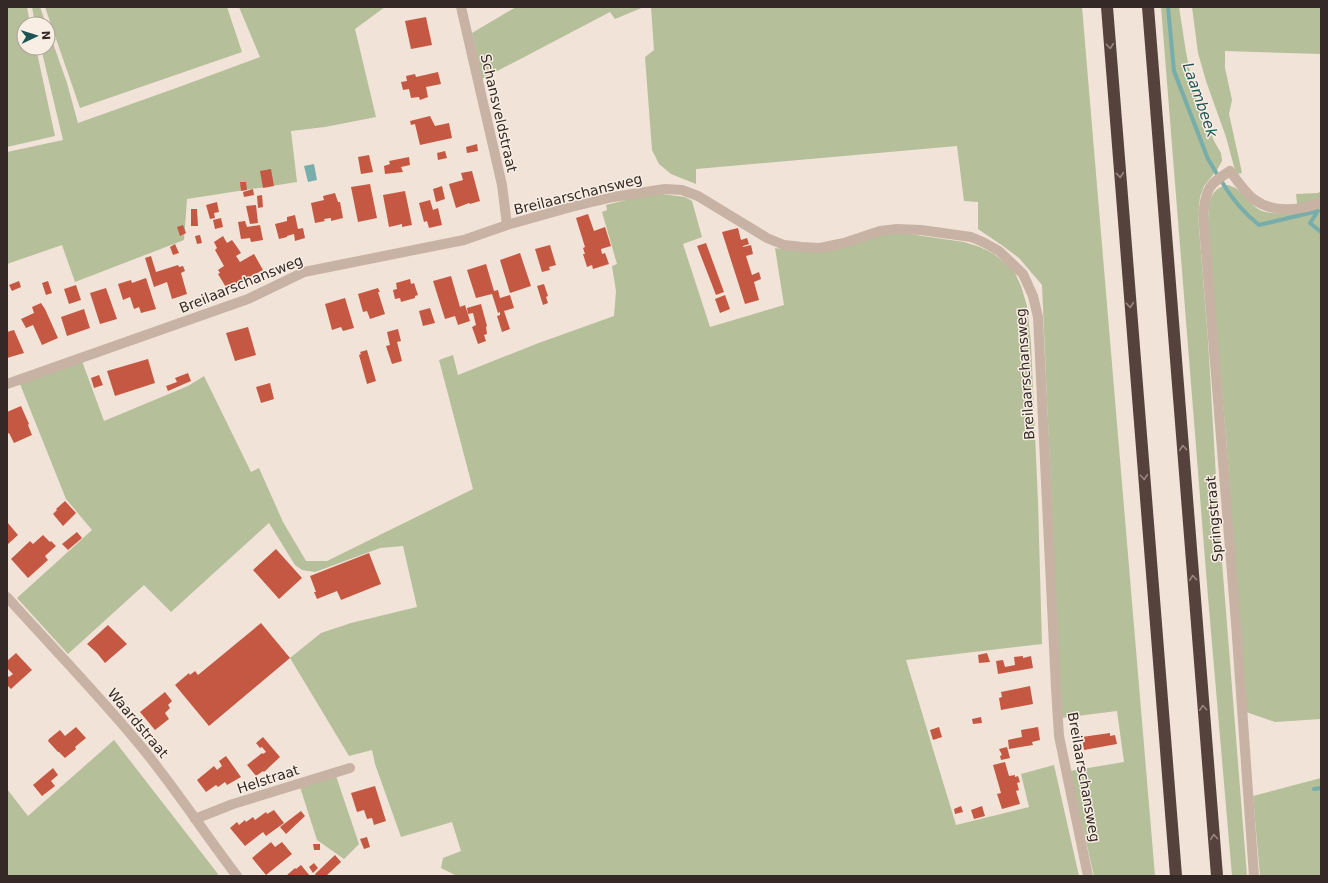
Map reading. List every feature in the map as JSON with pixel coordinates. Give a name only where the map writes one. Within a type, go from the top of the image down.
[{"type":"highway","points":[[1107,7],[1176,876]]},
{"type":"highway","points":[[1148,7],[1217,876]]},
{"type":"street","name":"Schansveldstraat","points":[[461,7],[502,185],[507,225]]},
{"type":"street","name":"Springstraat","points":[[1254,876],[1235,607],[1203,214],[1208,190],[1215,180],[1230,172],[1253,200],[1265,207],[1288,209],[1321,202]]},
{"type":"street","name":"Breilaarschansweg","points":[[7,384],[248,299],[304,272],[464,240],[507,225],[613,197],[665,189],[682,190],[698,196],[768,238],[784,245],[820,248],[844,243],[880,231],[897,229],[921,230],[971,237],[983,242],[999,251],[1023,274],[1033,296],[1038,317],[1059,736],[1088,876]]},
{"type":"street","name":"Waardstraat","points":[[7,597],[140,744],[236,876]]},
{"type":"street","name":"Helstraat","points":[[195,819],[234,804],[350,768]]},
{"type":"green space","points":[[7,7],[27,7],[29,16],[16,16],[16,56],[38,56],[55,136],[7,147]]},
{"type":"green space","points":[[32,7],[40,7],[43,16],[34,16]]},
{"type":"green space","points":[[45,7],[227,7],[242,52],[80,108],[56,39],[56,16],[48,16]]},
{"type":"green space","points":[[239,7],[385,7],[355,29],[376,117],[325,127],[291,131],[297,182],[187,199],[184,240],[75,282],[62,245],[7,264],[7,152],[63,140],[43,56],[56,56],[56,52],[67,83],[78,123],[260,57]]},
{"type":"green space","points":[[516,7],[644,7],[615,19],[610,12],[482,79],[472,33]]},
{"type":"green space","points":[[651,7],[1082,7],[1155,876],[1094,876],[1070,771],[1124,762],[1117,711],[1061,718],[1042,285],[1019,258],[978,229],[978,202],[964,201],[957,146],[696,169],[696,184],[671,174],[659,164],[652,150],[645,57],[654,50]]},
{"type":"green space","points":[[1161,7],[1179,7],[1194,92],[1214,141],[1221,153],[1222,161],[1217,170],[1204,186],[1200,197],[1198,215],[1208,340],[1218,511],[1247,876],[1232,876],[1208,597]]},
{"type":"green space","points":[[1192,7],[1321,7],[1321,54],[1225,51],[1225,68],[1232,100],[1229,114],[1242,173],[1236,174],[1226,137],[1206,81],[1198,53]]},
{"type":"green space","points":[[1226,185],[1239,191],[1258,209],[1272,213],[1298,212],[1296,194],[1318,193],[1321,191],[1321,719],[1275,722],[1246,712],[1226,437],[1208,230],[1211,197],[1219,188]]},
{"type":"green space","points":[[662,194],[685,197],[692,201],[702,237],[683,244],[710,327],[784,305],[775,248],[804,252],[888,233],[909,234],[964,242],[980,247],[994,254],[1014,271],[1021,286],[1027,306],[1031,343],[1042,644],[906,660],[956,825],[1029,807],[1021,774],[1054,765],[1079,876],[457,876],[441,868],[443,858],[461,851],[452,822],[401,837],[375,764],[372,750],[349,756],[290,658],[321,633],[351,623],[417,607],[403,546],[380,548],[315,572],[302,570],[295,565],[269,523],[171,612],[144,585],[68,654],[17,598],[92,530],[66,499],[20,384],[82,361],[104,421],[188,386],[204,376],[251,472],[259,468],[283,522],[306,561],[327,561],[473,489],[439,360],[453,355],[458,375],[536,344],[614,316],[616,291],[612,266],[617,264],[602,212],[607,210],[606,205],[642,196]]},
{"type":"green space","points":[[114,740],[218,874],[217,876],[7,876],[7,789],[28,816]]},
{"type":"green space","points":[[336,776],[359,844],[344,859],[317,840],[300,787]]},
{"type":"green space","points":[[1321,778],[1321,876],[1260,876],[1253,796]]},
{"type":"water","points":[[314,164],[317,180],[308,182],[304,166]]},
{"type":"building","points":[[426,17],[432,45],[411,49],[405,21]]},
{"type":"building","points":[[438,72],[441,84],[426,87],[428,97],[420,100],[419,97],[411,98],[409,89],[403,90],[401,82],[407,81],[406,76],[415,74],[416,77]]},
{"type":"building","points":[[430,116],[435,126],[449,123],[452,138],[420,145],[415,124],[411,125],[410,121]]},
{"type":"building","points":[[477,144],[478,151],[467,153],[466,147]]},
{"type":"building","points":[[445,151],[447,158],[438,160],[437,153]]},
{"type":"building","points":[[369,155],[373,172],[361,174],[358,157]]},
{"type":"building","points":[[409,157],[410,165],[401,167],[403,172],[385,174],[384,166],[390,164],[389,161]]},
{"type":"building","points":[[271,169],[274,186],[263,188],[260,171]]},
{"type":"building","points":[[472,171],[480,201],[456,208],[449,184],[463,180],[461,173]]},
{"type":"building","points":[[240,182],[246,182],[247,190],[241,191]]},
{"type":"building","points":[[370,184],[377,218],[358,222],[351,187]]},
{"type":"building","points":[[442,186],[445,199],[436,202],[433,189]]},
{"type":"building","points":[[253,189],[254,195],[244,197],[243,192]]},
{"type":"building","points":[[405,191],[412,225],[402,227],[402,224],[389,227],[383,195]]},
{"type":"building","points":[[335,193],[338,202],[340,202],[343,218],[331,221],[331,218],[324,219],[325,221],[315,223],[311,203],[324,200],[323,196]]},
{"type":"building","points":[[262,195],[263,207],[258,208],[257,196]]},
{"type":"building","points":[[430,200],[433,210],[438,208],[442,225],[429,228],[427,221],[424,222],[419,203]]},
{"type":"building","points":[[217,202],[219,212],[214,213],[215,218],[210,219],[206,205]]},
{"type":"building","points":[[256,205],[258,223],[250,224],[246,206]]},
{"type":"building","points":[[191,209],[197,209],[198,226],[191,226]]},
{"type":"building","points":[[588,214],[594,231],[605,227],[611,246],[601,249],[602,254],[605,253],[609,264],[593,269],[592,265],[587,267],[583,254],[585,254],[583,248],[585,247],[576,218]]},
{"type":"building","points":[[295,215],[298,229],[303,228],[305,238],[295,241],[294,234],[279,239],[275,224],[287,221],[287,217]]},
{"type":"building","points":[[221,218],[223,227],[215,229],[213,220]]},
{"type":"building","points":[[245,221],[247,227],[260,225],[263,240],[251,242],[250,238],[241,239],[238,222]]},
{"type":"building","points":[[183,225],[186,233],[180,236],[177,227]]},
{"type":"building","points":[[738,228],[741,240],[747,238],[749,244],[743,247],[751,245],[753,254],[746,256],[752,275],[759,272],[761,279],[754,282],[759,300],[745,304],[722,232]]},
{"type":"building","points":[[200,235],[202,243],[197,244],[195,236]]},
{"type":"building","points":[[223,236],[227,243],[232,240],[241,253],[236,256],[240,262],[254,254],[263,270],[227,289],[218,274],[220,273],[218,270],[224,266],[215,250],[217,248],[214,242]]},
{"type":"building","points":[[706,243],[724,292],[716,295],[697,246]]},
{"type":"building","points":[[175,244],[179,253],[173,255],[170,247]]},
{"type":"building","points":[[550,245],[556,265],[549,267],[550,270],[542,272],[535,249]]},
{"type":"building","points":[[520,253],[531,286],[510,293],[500,260]]},
{"type":"building","points":[[151,256],[156,272],[178,265],[179,267],[183,266],[185,271],[181,273],[187,294],[172,299],[167,282],[154,287],[145,258]]},
{"type":"building","points":[[486,264],[494,291],[498,290],[500,298],[510,295],[514,308],[504,311],[510,329],[502,332],[497,316],[500,315],[500,312],[498,313],[492,294],[476,298],[467,270]]},
{"type":"building","points":[[451,276],[460,307],[465,305],[470,321],[458,325],[455,316],[445,319],[433,281]]},
{"type":"building","points":[[146,278],[156,309],[141,313],[139,307],[134,309],[130,297],[123,300],[118,284],[131,280],[132,283]]},
{"type":"building","points":[[410,279],[411,284],[414,283],[418,295],[415,296],[415,298],[401,302],[400,298],[395,299],[393,290],[397,289],[396,283]]},
{"type":"building","points":[[19,281],[21,287],[12,291],[9,285]]},
{"type":"building","points":[[48,281],[52,293],[46,295],[42,283]]},
{"type":"building","points":[[544,284],[548,296],[546,297],[548,303],[543,305],[537,286]]},
{"type":"building","points":[[76,285],[81,300],[69,304],[64,289]]},
{"type":"building","points":[[106,288],[117,319],[100,324],[90,293]]},
{"type":"building","points":[[378,288],[385,314],[370,319],[367,311],[363,312],[358,294]]},
{"type":"building","points":[[725,295],[730,309],[720,313],[715,299]]},
{"type":"building","points":[[345,298],[354,328],[343,331],[341,327],[332,330],[325,304]]},
{"type":"building","points":[[41,303],[58,338],[42,345],[33,325],[26,328],[21,319],[34,313],[32,307]]},
{"type":"building","points":[[481,304],[487,326],[487,334],[484,335],[486,341],[478,344],[472,327],[476,325],[473,313],[468,314],[467,308]]},
{"type":"building","points":[[430,308],[435,323],[423,326],[419,311]]},
{"type":"building","points":[[84,309],[90,328],[67,336],[61,317]]},
{"type":"building","points":[[248,327],[256,355],[235,361],[226,333]]},
{"type":"building","points":[[398,329],[401,341],[397,342],[402,361],[392,364],[386,346],[390,345],[387,332]]},
{"type":"building","points":[[14,330],[24,353],[7,358],[7,332]]},
{"type":"building","points":[[367,350],[376,381],[367,384],[359,355],[361,354],[360,352]]},
{"type":"building","points":[[148,359],[155,383],[115,396],[107,371]]},
{"type":"building","points":[[188,373],[191,381],[168,391],[166,386],[177,382],[175,378]]},
{"type":"building","points":[[99,375],[103,385],[94,388],[91,378]]},
{"type":"building","points":[[270,383],[274,399],[261,403],[256,387]]},
{"type":"building","points":[[21,406],[32,435],[14,443],[9,433],[7,434],[7,412]]},
{"type":"building","points":[[65,501],[76,513],[63,526],[53,514]]},
{"type":"building","points":[[7,522],[18,535],[7,545]]},
{"type":"building","points":[[77,532],[82,538],[68,550],[62,544]]},
{"type":"building","points":[[43,535],[56,546],[45,556],[48,560],[28,578],[11,559],[30,541],[33,544]]},
{"type":"building","points":[[276,549],[302,578],[279,599],[253,570]]},
{"type":"building","points":[[369,553],[381,584],[341,600],[337,591],[317,599],[310,576]]},
{"type":"building","points":[[261,623],[290,658],[209,726],[175,685],[189,673],[190,675],[195,671],[198,675]]},
{"type":"building","points":[[108,625],[127,644],[105,663],[87,644]]},
{"type":"building","points":[[16,653],[32,670],[11,689],[7,685],[7,675],[9,677],[13,674],[7,668],[7,661]]},
{"type":"building","points":[[987,653],[990,662],[979,663],[978,655]]},
{"type":"building","points":[[1023,656],[1023,658],[1031,656],[1033,668],[998,674],[996,661],[1003,660],[1005,667],[1015,665],[1014,657]]},
{"type":"building","points":[[1030,686],[1033,704],[1001,710],[999,698],[1002,697],[1001,692]]},
{"type":"building","points":[[165,692],[172,701],[168,705],[170,708],[165,713],[169,719],[155,730],[140,712]]},
{"type":"building","points":[[981,717],[982,723],[973,724],[972,719]]},
{"type":"building","points":[[76,727],[86,738],[65,758],[48,741],[60,730],[65,736]]},
{"type":"building","points":[[939,727],[942,737],[933,740],[930,730]]},
{"type":"building","points":[[1038,727],[1040,740],[1032,742],[1033,745],[1009,749],[1008,740],[1022,737],[1021,730]]},
{"type":"building","points":[[1110,733],[1110,736],[1115,735],[1117,744],[1084,750],[1082,737]]},
{"type":"building","points":[[263,737],[280,757],[264,772],[263,771],[256,776],[247,765],[262,753],[263,754],[266,752],[256,743]]},
{"type":"building","points":[[1007,747],[1010,758],[1001,760],[1000,756],[1002,755],[999,749]]},
{"type":"building","points":[[226,756],[241,777],[227,785],[225,782],[218,787],[216,785],[206,792],[197,780],[214,766],[217,770],[222,766],[219,761]]},
{"type":"building","points":[[1005,762],[1009,776],[1018,776],[1020,782],[1017,783],[1019,790],[1016,791],[1020,804],[1002,809],[997,794],[1001,793],[993,765]]},
{"type":"building","points":[[53,768],[58,775],[51,781],[55,786],[42,796],[33,785]]},
{"type":"building","points":[[375,786],[386,821],[374,825],[372,818],[367,819],[364,810],[357,812],[351,793]]},
{"type":"building","points":[[961,806],[963,812],[955,814],[954,809]]},
{"type":"building","points":[[982,806],[985,816],[974,819],[971,810]]},
{"type":"building","points":[[274,810],[284,823],[266,836],[263,832],[245,846],[230,828],[237,822],[239,825],[245,820],[246,822],[253,817],[255,820],[266,812],[267,814]]},
{"type":"building","points":[[301,811],[305,816],[286,834],[280,827]]},
{"type":"building","points":[[367,837],[370,847],[364,849],[360,839]]},
{"type":"building","points":[[271,842],[275,847],[282,842],[292,854],[266,875],[252,858]]},
{"type":"building","points":[[313,844],[320,844],[320,850],[314,850]]},
{"type":"building","points":[[335,855],[341,862],[326,876],[316,876],[315,874]]},
{"type":"building","points":[[314,863],[318,868],[313,873],[309,867]]},
{"type":"building","points":[[301,865],[310,876],[286,876],[295,868],[296,869]]},
{"type":"waterway","name":"Laambeek","points":[[1168,7],[1174,71],[1208,159],[1217,174]]},
{"type":"waterway","name":"Laambeek","points":[[1222,182],[1248,216],[1259,225],[1318,211],[1310,223],[1321,232]]},
{"type":"waterway","points":[[1314,789],[1321,788]]}]
